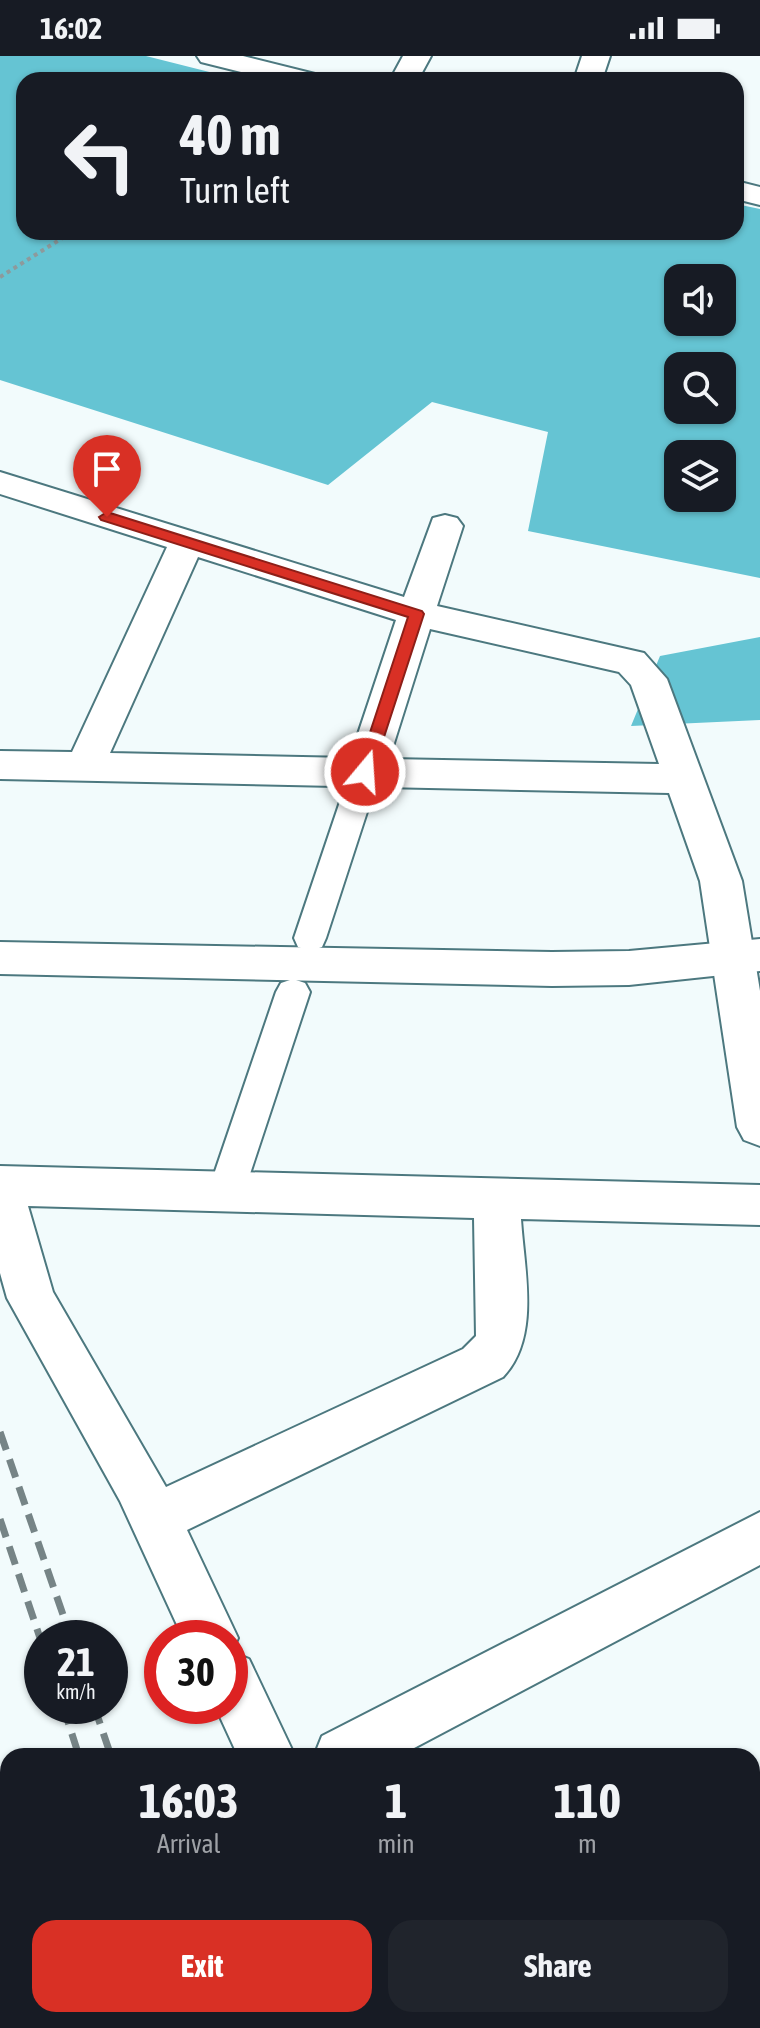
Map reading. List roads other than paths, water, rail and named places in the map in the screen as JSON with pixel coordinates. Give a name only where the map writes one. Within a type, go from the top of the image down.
[{"type":"street","points":[[211,56],[274,72]]},
{"type":"street","points":[[0,483],[417,614],[631,662],[648,679],[747,957],[760,1127]]},
{"type":"street","points":[[310,938],[445,526]]},
{"type":"street","points":[[85,766],[187,542]]},
{"type":"street","points":[[0,765],[684,779]]},
{"type":"street","points":[[0,958],[536,969],[629,968],[747,957]]},
{"type":"street","points":[[226,1192],[293,992]]},
{"type":"street","points":[[202,1620],[110,1433],[31,1298],[0,1187],[760,1205]]},
{"type":"street","points":[[154,1519],[481,1365],[492,1356],[499,1345],[502,1330],[497,1200]]},
{"type":"street","points":[[357,1748],[760,1537]]},
{"type":"street","points":[[248,1716],[263,1748]]},
{"type":"railway","points":[[0,1432],[65,1620]]},
{"type":"railway","points":[[0,1519],[34,1620]]},
{"type":"railway","points":[[69,1724],[76,1748]]},
{"type":"railway","points":[[100,1724],[108,1748]]}]
